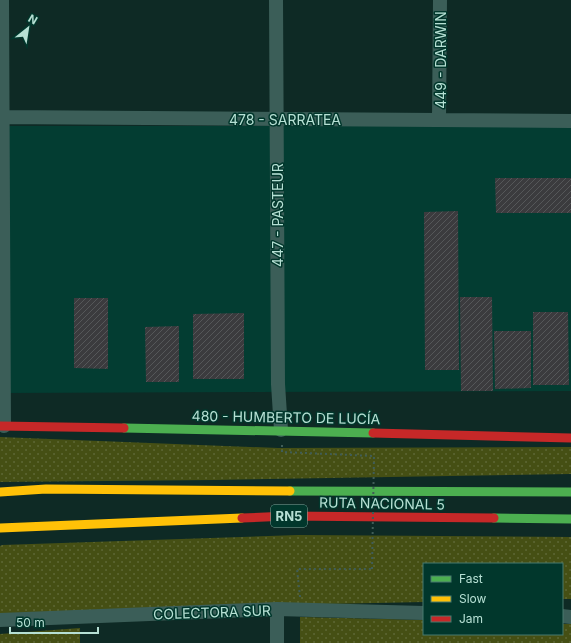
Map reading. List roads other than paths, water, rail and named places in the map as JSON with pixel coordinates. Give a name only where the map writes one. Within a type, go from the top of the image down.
[{"type":"main road","name":"480 - HUMBERTO DE LUCÍA","points":[[2,426],[281,430],[571,438]]},
{"type":"main road","points":[[0,488],[46,489]]},
{"type":"main road","name":"RUTA NACIONAL 5","points":[[0,492],[46,489],[340,492],[571,492]]},
{"type":"main road","name":"RUTA NACIONAL 5","points":[[0,528],[288,516],[571,519]]},
{"type":"street","points":[[2,0],[2,426]]},
{"type":"street","name":"447 - PASTEUR","points":[[276,0],[278,384],[281,430]]},
{"type":"street","name":"449 - DARWIN","points":[[439,120],[440,0]]},
{"type":"street","name":"478 - SARRATEA","points":[[2,117],[571,121]]},
{"type":"street","points":[[277,610],[278,643]]},
{"type":"street","name":"COLECTORA SUR","points":[[0,620],[277,610],[423,613]]}]
